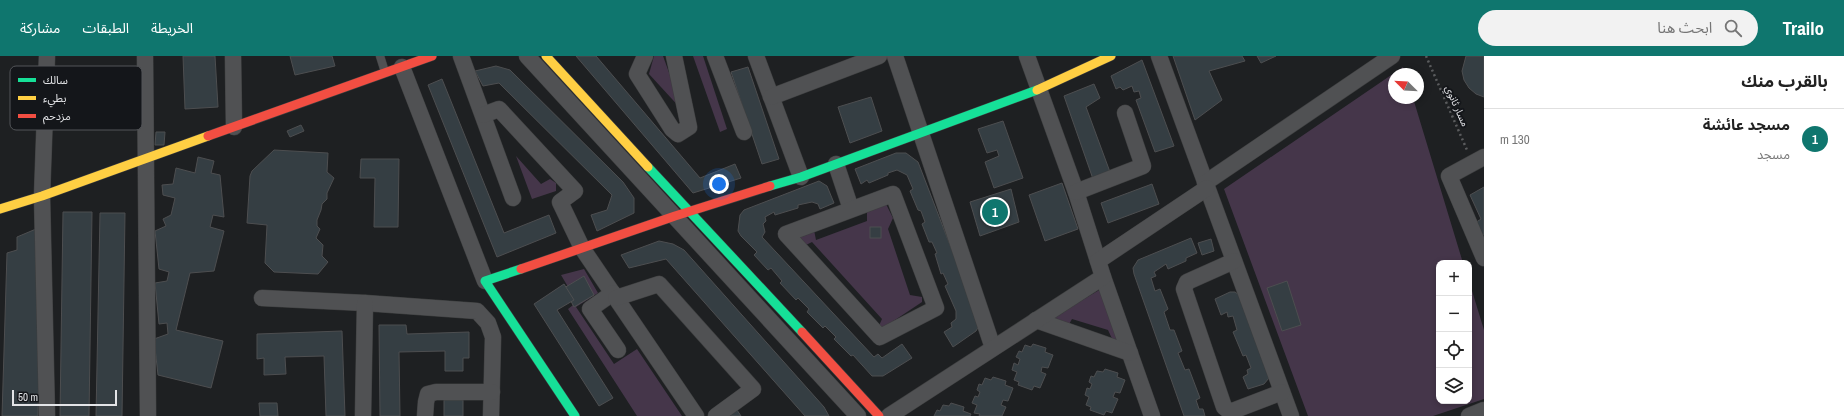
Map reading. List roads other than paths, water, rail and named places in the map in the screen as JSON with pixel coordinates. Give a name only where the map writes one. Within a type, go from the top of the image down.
[{"type":"street","points":[[47,56],[47,66]]},
{"type":"street","points":[[145,56],[148,416]]},
{"type":"street","points":[[233,56],[234,127]]},
{"type":"street","points":[[0,209],[42,196],[432,56]]},
{"type":"street","points":[[461,56],[513,198]]},
{"type":"street","points":[[527,56],[858,416]]},
{"type":"street","points":[[546,56],[879,416]]},
{"type":"street","points":[[644,56],[637,74],[672,129],[678,134],[689,127],[674,56]]},
{"type":"street","points":[[715,56],[744,132]]},
{"type":"street","points":[[756,56],[801,177]]},
{"type":"street","points":[[771,97],[879,56]]},
{"type":"street","points":[[895,56],[993,348]]},
{"type":"street","points":[[1027,56],[1076,192],[1103,277],[1152,416]]},
{"type":"street","points":[[484,281],[675,216],[801,177],[922,134],[1039,89],[1111,56]]},
{"type":"street","points":[[1159,56],[1291,416]]},
{"type":"street","points":[[1098,261],[1392,56]]},
{"type":"street","points":[[402,67],[484,281],[575,416]]},
{"type":"street","points":[[483,115],[499,109],[575,191],[560,202],[582,248],[696,416]]},
{"type":"street","points":[[1076,192],[1143,166],[1125,113]]},
{"type":"street","points":[[44,130],[42,196],[47,416]]},
{"type":"street","points":[[1478,160],[1449,176],[1484,258]]},
{"type":"street","points":[[836,164],[851,209]]},
{"type":"street","points":[[893,194],[936,308],[880,337],[786,234],[851,209],[893,194]]},
{"type":"street","points":[[1234,262],[1187,282],[1184,289],[1224,407],[1230,412],[1282,392]]},
{"type":"street","points":[[888,416],[1103,277]]},
{"type":"street","points":[[618,350],[590,309],[615,295],[659,284],[753,389],[716,416]]},
{"type":"street","points":[[262,298],[365,303],[477,311],[488,323],[494,337],[491,416]]},
{"type":"street","points":[[362,416],[365,303]]},
{"type":"street","points":[[1036,320],[1130,353]]},
{"type":"street","points":[[425,416],[428,394],[436,392],[492,392]]},
{"type":"street","points":[[1469,416],[1484,410]]},
{"type":"lane","points":[[380,56],[386,72]]},
{"type":"place","name":"مسجد عائشة","points":[[995,212]]}]
